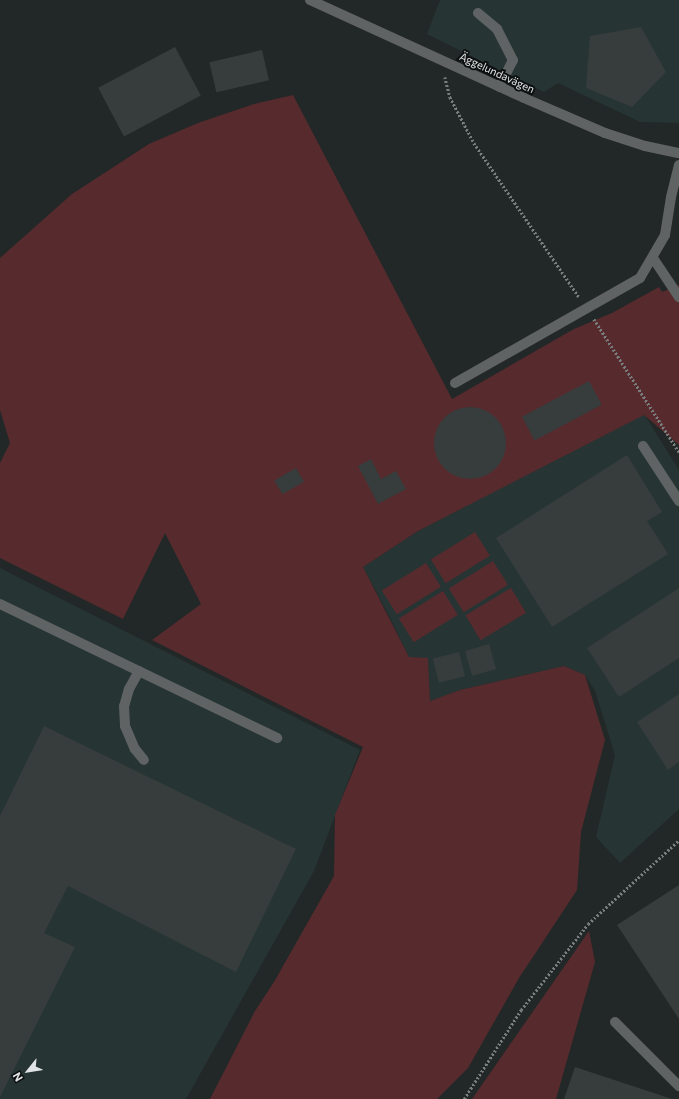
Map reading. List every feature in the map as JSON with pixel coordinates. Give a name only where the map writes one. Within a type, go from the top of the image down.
[{"type":"street","name":"Äggelundavägen","points":[[310,0],[499,87],[605,133],[645,146],[679,153]]},
{"type":"street","points":[[478,13],[497,28],[513,60],[499,87]]},
{"type":"street","points":[[455,383],[640,278],[653,258],[665,234],[671,198],[679,166]]},
{"type":"street","points":[[653,258],[679,297]]},
{"type":"street","points":[[643,446],[679,501]]},
{"type":"street","points":[[0,604],[277,738]]},
{"type":"street","points":[[139,671],[129,689],[124,706],[125,726],[135,749],[144,760]]},
{"type":"street","points":[[615,1022],[679,1086]]},
{"type":"path","points":[[440,60],[450,96],[474,143],[587,309],[679,452]]},
{"type":"path","points":[[464,1099],[521,1010],[588,924],[679,840]]},
{"type":"shaded area","points":[[440,0],[679,0],[679,123],[640,122],[558,83],[544,92],[427,34]]},
{"type":"shaded area","points":[[293,95],[452,399],[574,329],[612,313],[659,287],[662,292],[679,285],[679,445],[644,415],[418,531],[363,567],[409,657],[428,658],[430,701],[460,690],[564,666],[585,675],[605,740],[581,832],[577,890],[519,978],[468,1068],[437,1099],[210,1099],[255,1011],[274,982],[334,876],[335,815],[363,747],[152,640],[201,604],[165,533],[123,619],[0,558],[0,463],[10,443],[0,410],[0,258],[72,194],[149,144],[198,123],[254,104]]},
{"type":"shaded area","points":[[644,414],[679,470],[679,809],[620,863],[596,837],[615,755],[595,691],[585,675],[564,666],[460,690],[430,701],[428,659],[409,657],[363,567],[418,531]]},
{"type":"shaded area","points":[[475,532],[490,556],[446,583],[431,560]]},
{"type":"shaded area","points":[[493,561],[508,585],[464,612],[449,589]]},
{"type":"shaded area","points":[[426,563],[441,587],[397,614],[382,591]]},
{"type":"shaded area","points":[[0,568],[360,750],[314,871],[186,1099],[0,1099]]},
{"type":"shaded area","points":[[511,588],[526,613],[481,640],[466,615]]},
{"type":"shaded area","points":[[443,591],[458,615],[414,642],[399,619]]},
{"type":"shaded area","points":[[589,931],[595,962],[556,1099],[472,1099]]},
{"type":"building","points":[[641,27],[666,72],[632,107],[586,88],[590,36]]},
{"type":"building","points":[[175,47],[201,96],[124,136],[98,88]]},
{"type":"building","points":[[262,50],[269,80],[216,92],[209,62]]},
{"type":"building","points":[[589,381],[602,405],[535,441],[522,417]]},
{"type":"building","points":[[463,407],[477,407],[484,409],[496,417],[504,429],[506,443],[504,457],[496,469],[484,477],[477,479],[463,479],[456,477],[444,469],[436,457],[434,450],[434,436],[436,429],[444,417],[456,409]]},
{"type":"building","points":[[627,455],[662,512],[647,521],[668,554],[552,627],[496,538]]},
{"type":"building","points":[[371,459],[381,479],[396,471],[406,489],[378,504],[358,466]]},
{"type":"building","points":[[296,468],[304,482],[282,494],[274,480]]},
{"type":"building","points":[[679,588],[679,658],[619,697],[587,648]]},
{"type":"building","points":[[489,644],[496,669],[472,676],[465,651]]},
{"type":"building","points":[[459,652],[465,676],[439,683],[433,659]]},
{"type":"building","points":[[679,694],[679,762],[668,770],[637,722]]},
{"type":"building","points":[[44,726],[296,849],[236,972],[68,886],[44,933],[75,947],[0,1097],[0,816]]},
{"type":"building","points":[[679,885],[679,1019],[617,925]]},
{"type":"building","points":[[575,1067],[672,1099],[564,1099]]}]
